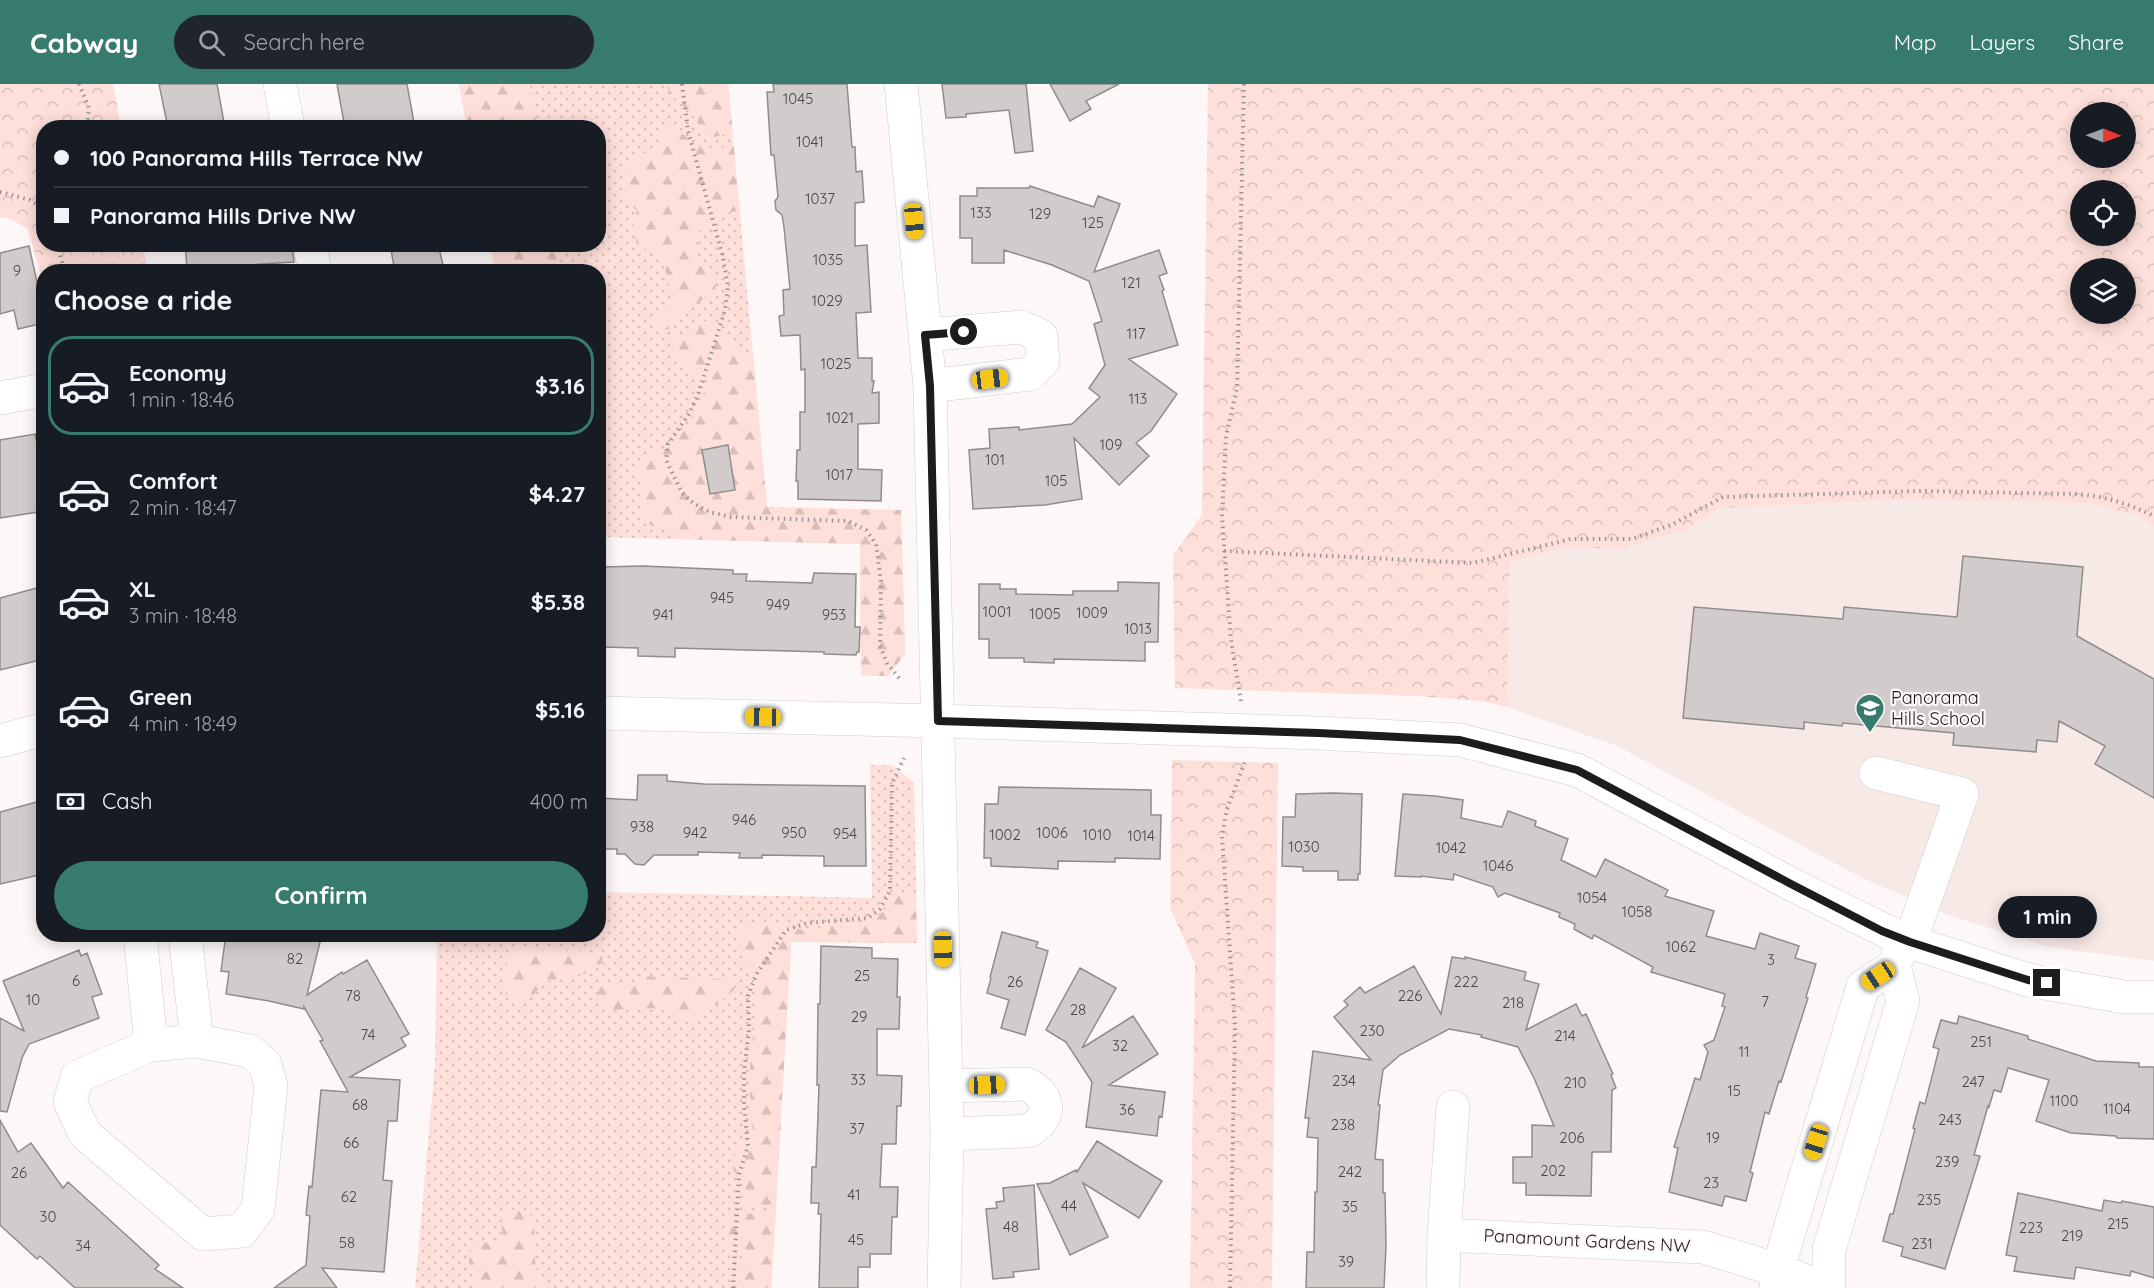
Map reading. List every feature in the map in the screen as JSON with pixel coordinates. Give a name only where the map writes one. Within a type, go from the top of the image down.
[{"type":"street","points":[[280,84],[287,120]]},
{"type":"street","points":[[901,84],[930,386],[947,1134],[944,1288]]},
{"type":"street","points":[[925,335],[1021,327],[1041,336],[1043,361],[1030,374],[930,386]]},
{"type":"street","points":[[0,398],[36,391]]},
{"type":"street","points":[[606,713],[938,721],[1318,733],[1460,740],[1577,770],[1791,884],[1903,949],[2028,980],[2124,997],[2154,997]]},
{"type":"street","points":[[0,741],[36,731]]},
{"type":"street","points":[[1828,1288],[1829,1250],[1902,1001],[1903,949],[1962,794],[1876,773]]},
{"type":"street","points":[[141,942],[151,1045]]},
{"type":"street","points":[[186,942],[197,1041]]},
{"type":"street","points":[[1777,1279],[1863,986],[1903,949]]},
{"type":"street","points":[[197,1041],[250,1051],[265,1064],[271,1086],[258,1209],[242,1231],[203,1234],[85,1134],[69,1102],[77,1077],[151,1045],[197,1041]]},
{"type":"street","points":[[946,1086],[1027,1084],[1038,1090],[1045,1100],[1045,1113],[1039,1124],[1029,1131],[947,1134]]},
{"type":"street","points":[[1443,1288],[1444,1235],[1453,1107]]},
{"type":"street","name":"Panamount Gardens NW","points":[[1444,1235],[1703,1247],[1777,1279],[1823,1288]]},
{"type":"path","points":[[79,84],[89,108],[88,120]]},
{"type":"path","points":[[682,84],[688,131],[720,246],[728,286],[725,310],[698,394],[689,414],[668,444],[666,460],[682,493],[693,503],[710,512],[730,517],[848,521],[866,530],[876,544],[881,582],[880,646],[887,663],[899,678]]},
{"type":"path","points":[[1241,698],[1231,640],[1222,517],[1226,436],[1237,387],[1244,84]]},
{"type":"path","points":[[0,192],[6,192],[36,204]]},
{"type":"path","points":[[1224,551],[1473,563],[1570,539],[1632,539],[1671,525],[1723,497],[1921,491],[2099,495],[2134,506],[2154,516]]},
{"type":"path","points":[[1230,1288],[1235,1026],[1222,836],[1227,809],[1247,756]]},
{"type":"path","points":[[733,1288],[739,1175],[748,1146],[744,1106],[744,1072],[748,996],[756,975],[786,930],[807,923],[868,918],[880,909],[890,891],[892,783],[904,758]]},
{"type":"shaded area","name":"Panorama Hills School","points":[[1908,500],[2090,503],[2138,516],[2154,527],[2154,961],[2048,947],[1951,916],[1862,878],[1617,746],[1507,707],[1510,562],[1566,547],[1621,549],[1687,529],[1721,508]]},
{"type":"green space","points":[[0,84],[113,84],[120,120],[36,120],[36,252],[144,252],[147,264],[38,264],[28,229],[7,217],[0,218]]},
{"type":"green space","points":[[459,84],[728,84],[767,507],[901,510],[905,654],[888,676],[861,676],[860,544],[606,537],[606,264],[494,264],[491,252],[606,252],[606,120],[466,120]]},
{"type":"green space","points":[[459,84],[530,84],[536,120],[466,120]]},
{"type":"green space","points":[[665,84],[728,84],[733,132],[714,137],[703,132],[695,118],[672,95]]},
{"type":"green space","points":[[1208,84],[2154,84],[2154,527],[2138,516],[2089,503],[1901,500],[1721,508],[1687,529],[1621,549],[1566,547],[1510,562],[1507,707],[1481,701],[1418,696],[1175,688],[1173,555],[1202,515]]},
{"type":"green space","points":[[672,126],[701,148],[734,147],[739,210],[720,216],[697,232],[697,257],[716,279],[715,291],[696,304],[683,307],[673,328],[664,330],[655,320],[673,305],[666,271],[656,254],[638,247],[632,228],[637,211],[625,200],[626,173],[630,157],[655,148],[662,132]]},
{"type":"green space","points":[[491,252],[559,252],[559,264],[494,264]]},
{"type":"green space","points":[[705,321],[715,321],[737,346],[753,355],[767,508],[901,510],[905,654],[888,676],[861,676],[860,544],[675,539],[673,528],[644,523],[639,511],[643,491],[634,472],[647,456],[672,446],[691,422],[709,379],[691,376],[678,361],[670,344],[676,333],[688,337]]},
{"type":"green space","points":[[1172,760],[1278,763],[1272,1288],[1190,1288],[1195,964],[1170,908]]},
{"type":"green space","points":[[870,765],[891,765],[914,782],[917,943],[791,942],[771,1288],[415,1288],[435,1064],[437,942],[606,942],[606,892],[872,898]]},
{"type":"green space","points":[[916,895],[917,943],[791,942],[776,1206],[755,1208],[744,1204],[744,1186],[733,1169],[736,1149],[753,1135],[749,1078],[758,985],[741,953],[739,929],[762,921],[803,930],[869,922],[884,911],[894,896]]},
{"type":"green space","points":[[513,950],[586,951],[603,956],[600,966],[588,973],[547,981],[532,996],[517,1002],[506,995],[506,956]]},
{"type":"green space","points":[[646,976],[731,980],[734,990],[693,1022],[682,1022],[668,1012],[655,1008],[625,1010],[601,1007],[596,995],[603,984],[636,985]]},
{"type":"green space","points":[[509,1209],[522,1210],[532,1216],[536,1266],[539,1275],[550,1288],[477,1288],[469,1261],[472,1246],[504,1238],[501,1224]]},
{"type":"green space","points":[[776,1212],[771,1288],[741,1288],[742,1256],[725,1246],[726,1219],[748,1214]]},
{"type":"building","points":[[159,84],[217,84],[224,120],[166,120]]},
{"type":"building","points":[[337,84],[407,84],[414,120],[344,120]]},
{"type":"building","points":[[773,84],[847,84],[852,147],[855,147],[856,172],[862,171],[864,202],[855,203],[855,246],[867,245],[871,312],[856,313],[858,358],[872,358],[872,381],[874,381],[872,393],[879,392],[879,423],[858,424],[858,469],[882,470],[881,501],[798,499],[797,450],[800,450],[800,412],[805,412],[805,369],[801,370],[800,335],[781,336],[779,316],[784,315],[783,290],[790,289],[782,215],[776,210],[775,201],[778,197],[774,155],[771,155],[767,92],[774,92]]},
{"type":"building","points":[[942,84],[1026,84],[1033,151],[1015,153],[1009,110],[946,118]]},
{"type":"building","points":[[1050,84],[1119,84],[1086,101],[1091,109],[1070,121]]},
{"type":"building","points":[[1030,186],[1094,207],[1098,196],[1120,204],[1094,272],[1159,250],[1167,273],[1159,276],[1164,290],[1162,291],[1178,345],[1129,359],[1177,394],[1151,431],[1136,443],[1149,456],[1119,485],[1074,438],[1082,499],[1045,505],[973,509],[969,450],[990,448],[989,429],[1019,427],[1019,430],[1072,424],[1100,397],[1089,388],[1105,365],[1094,324],[1102,321],[1089,281],[1052,265],[1004,250],[1004,263],[972,263],[972,238],[960,238],[960,196],[977,196],[977,188],[1029,188]]},
{"type":"building","points":[[29,246],[36,278],[36,325],[18,329],[14,310],[0,314],[0,253]]},
{"type":"building","points":[[186,252],[293,252],[294,262],[263,264],[187,264]]},
{"type":"building","points":[[391,252],[440,252],[443,264],[394,264]]},
{"type":"building","points":[[35,434],[36,512],[0,518],[0,440]]},
{"type":"building","points":[[728,445],[735,490],[710,494],[702,450]]},
{"type":"building","points":[[1963,556],[2083,567],[2077,636],[2154,679],[2154,798],[2095,764],[2105,746],[2059,721],[2057,742],[2037,740],[2036,752],[1953,745],[1954,733],[1843,723],[1842,726],[1804,722],[1804,729],[1683,718],[1694,607],[1843,619],[1844,607],[1957,617]]},
{"type":"building","points":[[643,566],[733,570],[733,574],[747,574],[746,581],[812,583],[814,573],[856,574],[855,627],[860,627],[859,652],[856,655],[675,648],[675,657],[638,656],[638,648],[606,647],[606,567]]},
{"type":"building","points":[[1118,582],[1159,583],[1158,642],[1145,642],[1145,661],[1054,659],[1054,663],[1024,662],[1024,658],[989,658],[989,639],[979,639],[979,584],[1000,584],[1000,589],[1016,589],[1016,594],[1073,595],[1073,591],[1118,591]]},
{"type":"building","points":[[36,588],[36,661],[0,670],[0,598]]},
{"type":"building","points":[[638,775],[667,775],[667,781],[704,784],[865,786],[866,866],[824,866],[824,856],[762,855],[762,858],[739,858],[740,853],[698,852],[698,855],[654,855],[644,865],[635,864],[625,854],[617,854],[617,849],[606,849],[606,798],[637,800]]},
{"type":"building","points":[[999,787],[1151,790],[1151,815],[1161,815],[1160,859],[1115,858],[1115,862],[1058,861],[1058,869],[991,866],[991,858],[984,858],[985,804],[998,804]]},
{"type":"building","points":[[1296,794],[1362,794],[1358,880],[1338,880],[1338,871],[1303,871],[1303,867],[1282,866],[1283,817],[1295,817]]},
{"type":"building","points":[[1403,794],[1463,800],[1461,818],[1502,827],[1508,811],[1536,821],[1535,826],[1568,839],[1561,860],[1596,877],[1605,859],[1668,890],[1665,896],[1714,911],[1706,936],[1755,949],[1760,933],[1799,946],[1795,958],[1816,964],[1806,997],[1808,998],[1781,1082],[1779,1081],[1769,1114],[1765,1112],[1750,1172],[1753,1173],[1746,1201],[1725,1196],[1722,1206],[1669,1192],[1678,1148],[1674,1147],[1695,1078],[1700,1080],[1708,1052],[1704,1045],[1714,1040],[1725,1007],[1722,1006],[1725,994],[1651,972],[1653,967],[1594,935],[1592,939],[1574,929],[1575,924],[1559,917],[1560,913],[1505,893],[1498,897],[1493,887],[1454,874],[1453,880],[1395,876]]},
{"type":"building","points":[[36,802],[36,876],[0,884],[0,812]]},
{"type":"building","points":[[1002,932],[1038,942],[1036,947],[1048,951],[1025,1035],[1001,1028],[1009,1000],[987,993]]},
{"type":"building","points":[[225,942],[320,942],[307,995],[342,972],[343,974],[367,960],[409,1034],[401,1038],[406,1046],[350,1077],[400,1080],[397,1121],[388,1121],[383,1180],[392,1181],[384,1272],[322,1268],[337,1288],[274,1288],[306,1265],[310,1216],[306,1215],[309,1186],[312,1187],[321,1090],[348,1092],[304,1007],[304,1009],[226,994],[229,972],[221,971]]},
{"type":"building","points":[[821,946],[872,948],[872,958],[898,959],[899,1029],[877,1029],[877,1075],[902,1076],[901,1106],[897,1106],[896,1144],[882,1144],[880,1187],[898,1187],[897,1217],[892,1217],[891,1254],[870,1254],[870,1267],[858,1267],[858,1288],[819,1288],[821,1214],[818,1214],[819,1203],[811,1203],[812,1167],[816,1167]]},
{"type":"building","points":[[79,950],[81,956],[87,953],[102,994],[92,997],[99,1018],[29,1044],[22,1058],[7,1112],[0,1111],[0,1018],[24,1031],[3,981]]},
{"type":"building","points":[[1452,957],[1465,959],[1465,957],[1526,972],[1524,980],[1539,984],[1526,1030],[1576,1004],[1582,1016],[1586,1014],[1613,1074],[1611,1075],[1616,1088],[1612,1090],[1611,1152],[1592,1152],[1591,1196],[1526,1195],[1526,1183],[1513,1183],[1513,1157],[1532,1157],[1532,1125],[1554,1126],[1534,1078],[1518,1047],[1481,1037],[1482,1035],[1449,1029],[1400,1055],[1383,1070],[1378,1105],[1380,1105],[1375,1159],[1383,1160],[1386,1246],[1384,1288],[1306,1288],[1307,1252],[1314,1252],[1315,1192],[1317,1192],[1318,1138],[1307,1137],[1309,1118],[1305,1118],[1313,1051],[1371,1060],[1334,1017],[1348,1005],[1344,1001],[1360,987],[1365,993],[1414,966],[1441,1014]]},
{"type":"building","points":[[1080,968],[1116,988],[1082,1048],[1133,1016],[1158,1054],[1109,1085],[1165,1092],[1157,1136],[1086,1127],[1092,1082],[1066,1042],[1046,1030]]},
{"type":"building","points":[[1959,1016],[2028,1036],[2028,1039],[2096,1061],[2139,1063],[2139,1067],[2154,1067],[2154,1139],[2071,1133],[2036,1121],[2049,1080],[2008,1068],[2001,1092],[1994,1090],[1988,1106],[1974,1155],[1980,1156],[1945,1269],[1901,1256],[1903,1247],[1883,1241],[1890,1214],[1893,1214],[1920,1102],[1925,1104],[1939,1049],[1933,1047],[1941,1020],[1957,1024]]},
{"type":"building","points":[[0,1120],[18,1152],[31,1143],[63,1188],[68,1182],[159,1265],[155,1269],[183,1288],[75,1288],[40,1256],[37,1259],[0,1225]]},
{"type":"building","points":[[1097,1141],[1162,1181],[1139,1218],[1083,1183],[1108,1237],[1070,1255],[1037,1184],[1050,1183],[1076,1170],[1077,1172]]},
{"type":"building","points":[[1034,1185],[1039,1269],[1013,1272],[1014,1277],[993,1279],[986,1209],[997,1208],[996,1202],[1004,1201],[1003,1188]]},
{"type":"building","points":[[2018,1193],[2102,1211],[2104,1200],[2154,1207],[2154,1278],[2131,1271],[2130,1276],[2076,1267],[2074,1279],[2014,1271],[2017,1257],[2006,1255]]},
{"type":"place","name":"Panorama Hills School","points":[[1870,734]]},
{"type":"route","points":[[964,332],[925,335],[930,386],[938,721],[1318,733],[1460,740],[1577,770],[1882,931],[2028,980],[2047,983]]}]
